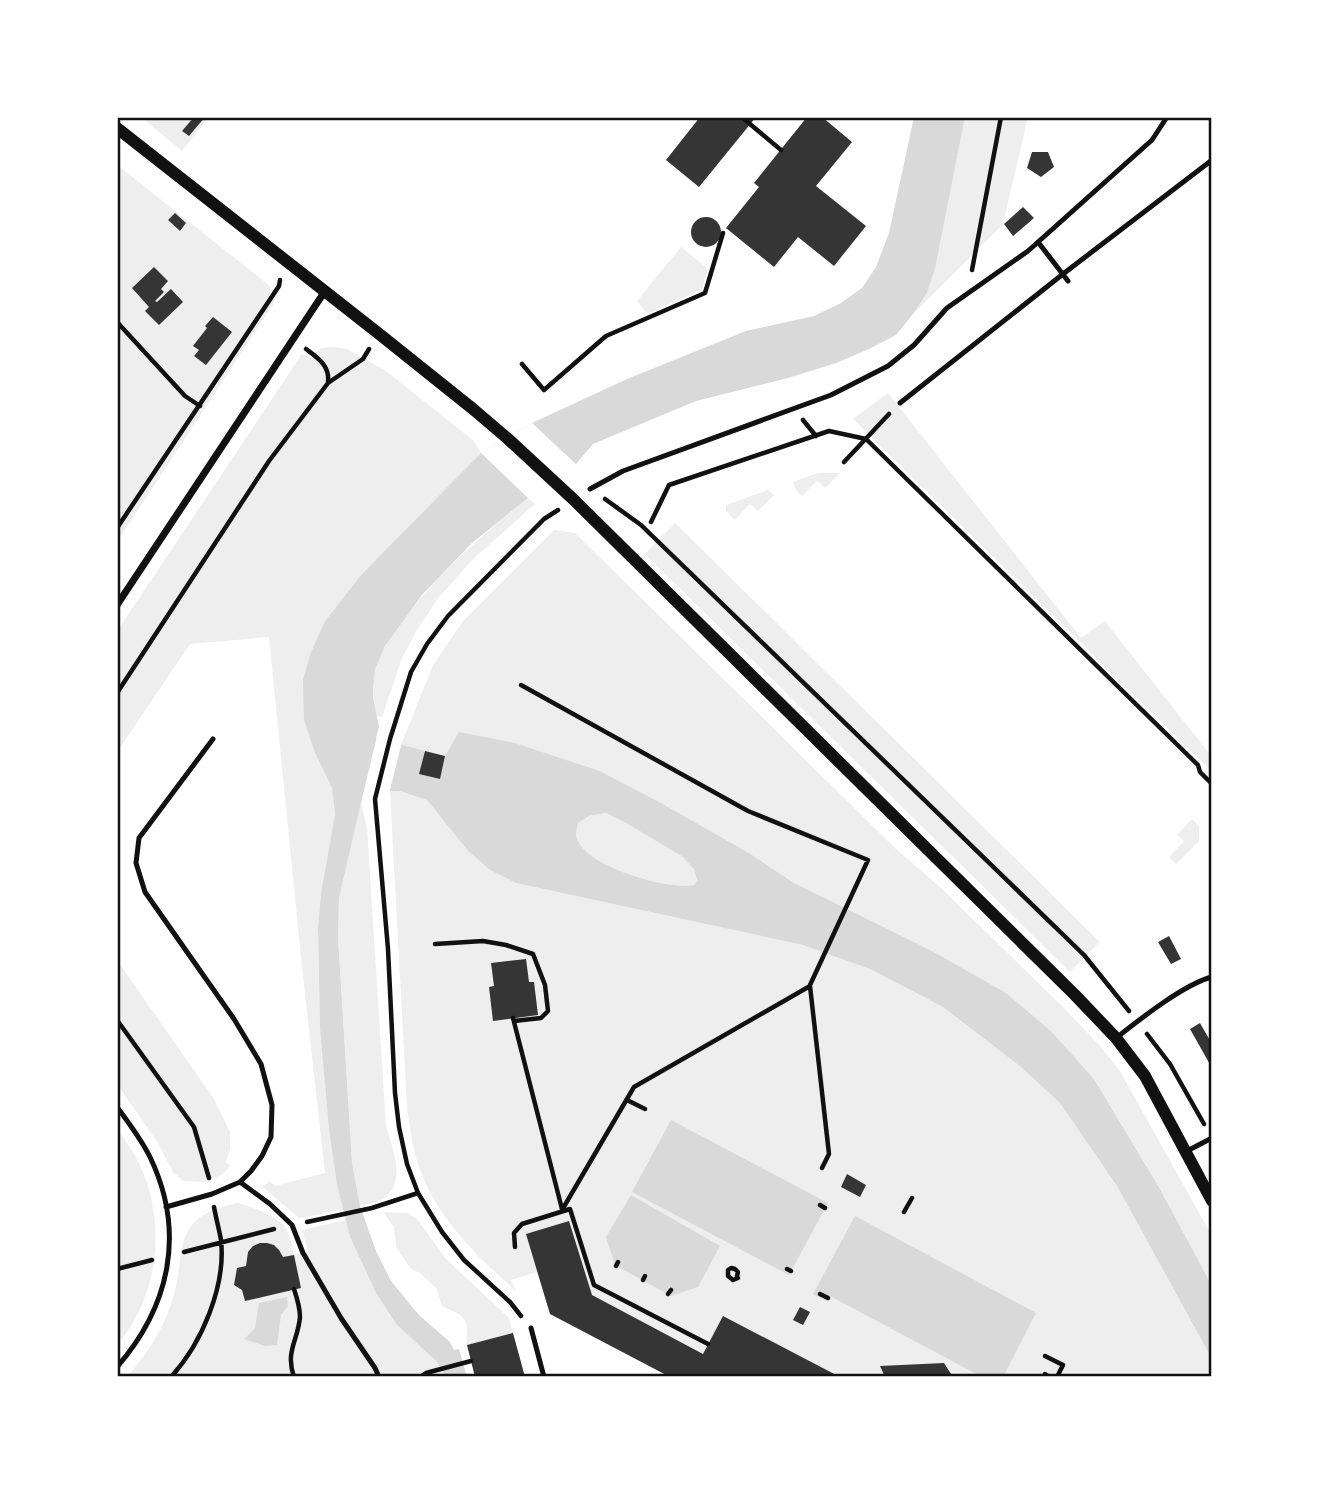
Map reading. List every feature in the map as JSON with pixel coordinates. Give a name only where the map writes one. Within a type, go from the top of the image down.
[{"type":"street","points":[[117,128],[379,333],[507,438],[573,499],[1116,1038],[1145,1076],[1212,1201]]},
{"type":"street","points":[[117,605],[325,291]]},
{"type":"lane","points":[[590,489],[623,471],[831,395],[888,366],[914,345],[947,308],[1028,251],[1153,139],[1167,117]]},
{"type":"lane","points":[[900,403],[1212,160]]},
{"type":"lane","points":[[1038,242],[1068,281]]},
{"type":"lane","points":[[166,1207],[212,1194],[240,1182],[262,1156],[271,1137],[272,1105],[261,1064],[234,1019],[145,892],[136,863],[139,838],[213,739]]},
{"type":"lane","points":[[1116,1038],[1194,983],[1212,977]]},
{"type":"lane","points":[[117,1107],[150,1157],[166,1207],[170,1255],[162,1290],[150,1321],[134,1348],[117,1367]]},
{"type":"lane","points":[[1185,1152],[1212,1138]]},
{"type":"lane","points":[[240,1182],[270,1204],[292,1225],[303,1254],[379,1377]]},
{"type":"lane","points":[[531,1328],[544,1377]]},
{"type":"path","points":[[967,295],[1002,117]]},
{"type":"path","points":[[744,120],[781,150]]},
{"type":"path","points":[[522,364],[544,390],[606,337],[705,293],[723,233]]},
{"type":"path","points":[[117,528],[279,286],[281,257]]},
{"type":"path","points":[[117,322],[186,396],[200,406]]},
{"type":"path","points":[[117,694],[269,461],[328,383],[363,359],[379,333]]},
{"type":"path","points":[[294,338],[323,363],[329,373],[328,383]]},
{"type":"path","points":[[844,462],[900,403]]},
{"type":"path","points":[[651,522],[669,485],[830,431],[866,439],[1198,765],[1200,772],[1212,784]]},
{"type":"path","points":[[590,489],[641,525],[1065,936],[1095,968],[1170,1064],[1205,1125]]},
{"type":"path","points":[[531,1328],[510,1302],[464,1260],[442,1232],[418,1193],[407,1164],[394,1093],[388,949],[375,799],[411,672],[427,644],[448,616],[544,519],[573,499]]},
{"type":"path","points":[[521,685],[748,811],[868,860],[810,986],[829,1154],[822,1168]]},
{"type":"path","points":[[435,944],[483,941],[533,954],[545,985],[548,1011],[541,1018],[513,1020],[562,1210]]},
{"type":"path","points":[[562,1210],[634,1087],[810,986]]},
{"type":"path","points":[[117,1020],[194,1127],[209,1176],[221,1242],[219,1275],[212,1308],[200,1336],[171,1377]]},
{"type":"path","points":[[627,1100],[645,1109]]},
{"type":"path","points":[[117,1269],[372,1208],[418,1193]]},
{"type":"path","points":[[904,1212],[912,1198]]},
{"type":"path","points":[[515,1247],[514,1233],[522,1224],[570,1209],[594,1285],[708,1344]]},
{"type":"path","points":[[294,1289],[300,1312],[290,1360],[294,1377]]},
{"type":"path","points":[[820,1294],[828,1298]]},
{"type":"path","points":[[1045,1356],[1063,1365],[1057,1377]]},
{"type":"path","points":[[421,1377],[426,1373],[471,1361]]},
{"type":"path","points":[[1043,1377],[1045,1374],[1049,1377]]},
{"type":"shaded area","points":[[141,117],[209,117],[182,151]]},
{"type":"shaded area","points":[[914,117],[965,117],[935,269],[927,293],[896,335],[836,363],[696,401],[593,444],[576,464],[472,543],[422,595],[385,646],[375,669],[373,697],[379,727],[376,738],[425,751],[420,774],[439,779],[445,756],[459,732],[515,743],[600,771],[749,853],[794,883],[930,950],[1006,993],[1052,1032],[1094,1079],[1160,1189],[1212,1286],[1212,1359],[1117,1186],[1060,1103],[1021,1067],[943,1007],[870,969],[803,945],[516,883],[490,870],[468,851],[427,800],[400,791],[390,791],[361,803],[339,898],[338,937],[352,1163],[360,1206],[376,1251],[391,1281],[419,1315],[450,1342],[454,1350],[459,1349],[467,1377],[446,1377],[437,1362],[396,1324],[376,1293],[350,1237],[337,1185],[320,1029],[318,927],[335,814],[332,788],[315,753],[304,720],[303,680],[311,652],[325,621],[361,575],[481,453],[532,423],[627,379],[746,331],[814,316],[841,303],[862,288],[876,267],[889,233]],"holes":[[[606,813],[683,857],[694,870],[697,880],[694,885],[665,884],[608,866],[581,846],[576,834],[578,823],[589,816]]]},
{"type":"shaded area","points":[[965,117],[1028,117],[1003,224],[913,314],[927,293],[935,269]]},
{"type":"shaded area","points":[[117,165],[269,285],[274,303],[117,542]]},
{"type":"shaded area","points":[[681,247],[708,269],[702,289],[648,314],[637,301]]},
{"type":"shaded area","points":[[321,348],[347,349],[386,371],[474,441],[481,453],[361,575],[325,621],[311,652],[315,753],[332,788],[335,814],[318,927],[320,1029],[329,1130],[343,1210],[299,1218],[263,1187],[270,1181],[275,1186],[325,1173],[269,637],[190,644],[117,752],[117,631],[302,354],[311,358]]},
{"type":"shaded area","points":[[888,393],[1081,638],[1105,621],[1212,757],[1212,772],[853,419]]},
{"type":"shaded area","points":[[818,473],[840,473],[825,488],[817,481],[802,496],[795,489],[793,482]]},
{"type":"shaded area","points":[[768,490],[774,495],[758,511],[750,504],[735,520],[726,511],[726,505]]},
{"type":"shaded area","points":[[528,498],[535,504],[474,558],[439,597],[402,658],[382,717],[377,716],[373,674],[390,638],[445,571]]},
{"type":"shaded area","points":[[675,523],[1100,942],[1070,972],[645,554]]},
{"type":"shaded area","points":[[554,530],[575,533],[1102,1048],[1121,1073],[1212,1236],[1212,1286],[1160,1189],[1094,1079],[1052,1032],[830,954],[870,969],[943,1007],[1021,1067],[1060,1103],[1117,1186],[1212,1359],[1212,1377],[670,1377],[550,1314],[537,1272],[511,1280],[516,1291],[475,1252],[451,1224],[422,1175],[414,1150],[408,1115],[390,791],[400,791],[427,800],[468,851],[490,870],[516,883],[803,945],[820,951],[794,883],[749,853],[600,771],[515,743],[440,779],[419,774],[425,751],[401,745],[433,665],[463,621]]},
{"type":"shaded area","points":[[361,803],[367,828],[386,1126],[396,1175],[390,1193],[380,1200],[360,1206],[352,1163],[338,937],[339,898]]},
{"type":"shaded area","points":[[606,813],[683,857],[694,870],[697,880],[694,885],[665,884],[646,879],[608,866],[592,856],[581,846],[576,834],[578,823],[589,816]]},
{"type":"shaded area","points":[[1192,819],[1199,826],[1199,841],[1176,864],[1169,857],[1184,841],[1177,835]]},
{"type":"shaded area","points":[[117,960],[214,1099],[230,1132],[230,1149],[226,1162],[230,1166],[223,1174],[204,1182],[183,1181],[173,1172],[158,1143],[117,1084]]},
{"type":"shaded area","points":[[671,1120],[828,1203],[789,1275],[632,1192]]},
{"type":"shaded area","points":[[117,1129],[133,1152],[152,1200],[155,1251],[143,1301],[132,1324],[117,1345]]},
{"type":"shaded area","points":[[631,1195],[720,1246],[698,1287],[671,1296],[615,1265],[606,1237]]},
{"type":"shaded area","points":[[238,1203],[263,1212],[281,1223],[288,1233],[294,1255],[308,1252],[302,1230],[346,1220],[350,1237],[376,1293],[396,1324],[441,1366],[444,1377],[127,1377],[153,1343],[163,1324],[171,1304],[181,1252],[190,1227],[200,1217],[215,1209]]},
{"type":"shaded area","points":[[383,1212],[407,1213],[417,1219],[446,1259],[509,1318],[513,1333],[467,1345],[464,1320],[442,1306],[437,1289],[420,1273],[411,1269],[396,1247],[394,1227]]},
{"type":"shaded area","points":[[855,1216],[1036,1313],[1003,1377],[982,1377],[830,1296],[827,1301],[813,1294]]},
{"type":"shaded area","points":[[287,1297],[288,1306],[281,1315],[277,1345],[265,1346],[244,1339],[255,1328],[259,1303]]},
{"type":"pier","points":[[532,423],[579,467],[530,500],[481,453]]},
{"type":"pier","points":[[377,736],[402,742],[389,794],[361,803]]},
{"type":"building","points":[[194,117],[205,117],[189,136],[182,131]]},
{"type":"building","points":[[700,117],[756,117],[699,187],[666,160]]},
{"type":"building","points":[[807,117],[822,117],[852,142],[816,186],[866,226],[834,266],[798,237],[774,267],[726,228],[759,187],[754,183]]},
{"type":"building","points":[[1032,152],[1048,152],[1054,167],[1041,177],[1027,168]]},
{"type":"building","points":[[1023,207],[1034,218],[1013,236],[1004,224]]},
{"type":"building","points":[[175,213],[186,223],[180,231],[168,220]]},
{"type":"building","points":[[706,217],[717,221],[721,232],[717,243],[706,247],[695,243],[691,232],[695,221]]},
{"type":"building","points":[[154,267],[168,281],[161,289],[164,292],[155,301],[171,289],[183,302],[159,325],[145,311],[149,307],[132,288]]},
{"type":"building","points":[[213,317],[232,332],[206,365],[194,356],[199,350],[193,346]]},
{"type":"building","points":[[425,751],[445,756],[440,779],[419,774]]},
{"type":"building","points":[[1169,936],[1181,959],[1171,964],[1158,942]]},
{"type":"building","points":[[526,959],[529,982],[534,982],[538,1015],[493,1021],[489,987],[494,986],[491,963]]},
{"type":"building","points":[[1200,1023],[1212,1044],[1212,1068],[1190,1029]]},
{"type":"building","points":[[847,1174],[866,1185],[860,1197],[841,1187]]},
{"type":"building","points":[[569,1221],[592,1295],[703,1354],[723,1316],[840,1377],[670,1377],[550,1314],[526,1234]]},
{"type":"building","points":[[260,1243],[274,1245],[283,1257],[294,1255],[301,1288],[245,1301],[242,1290],[234,1285],[237,1268],[246,1266],[248,1252]]},
{"type":"building","points":[[800,1307],[810,1312],[803,1325],[793,1320]]},
{"type":"building","points":[[513,1333],[525,1377],[475,1377],[467,1345]]},
{"type":"building","points":[[944,1363],[953,1377],[885,1377],[880,1366]]}]
